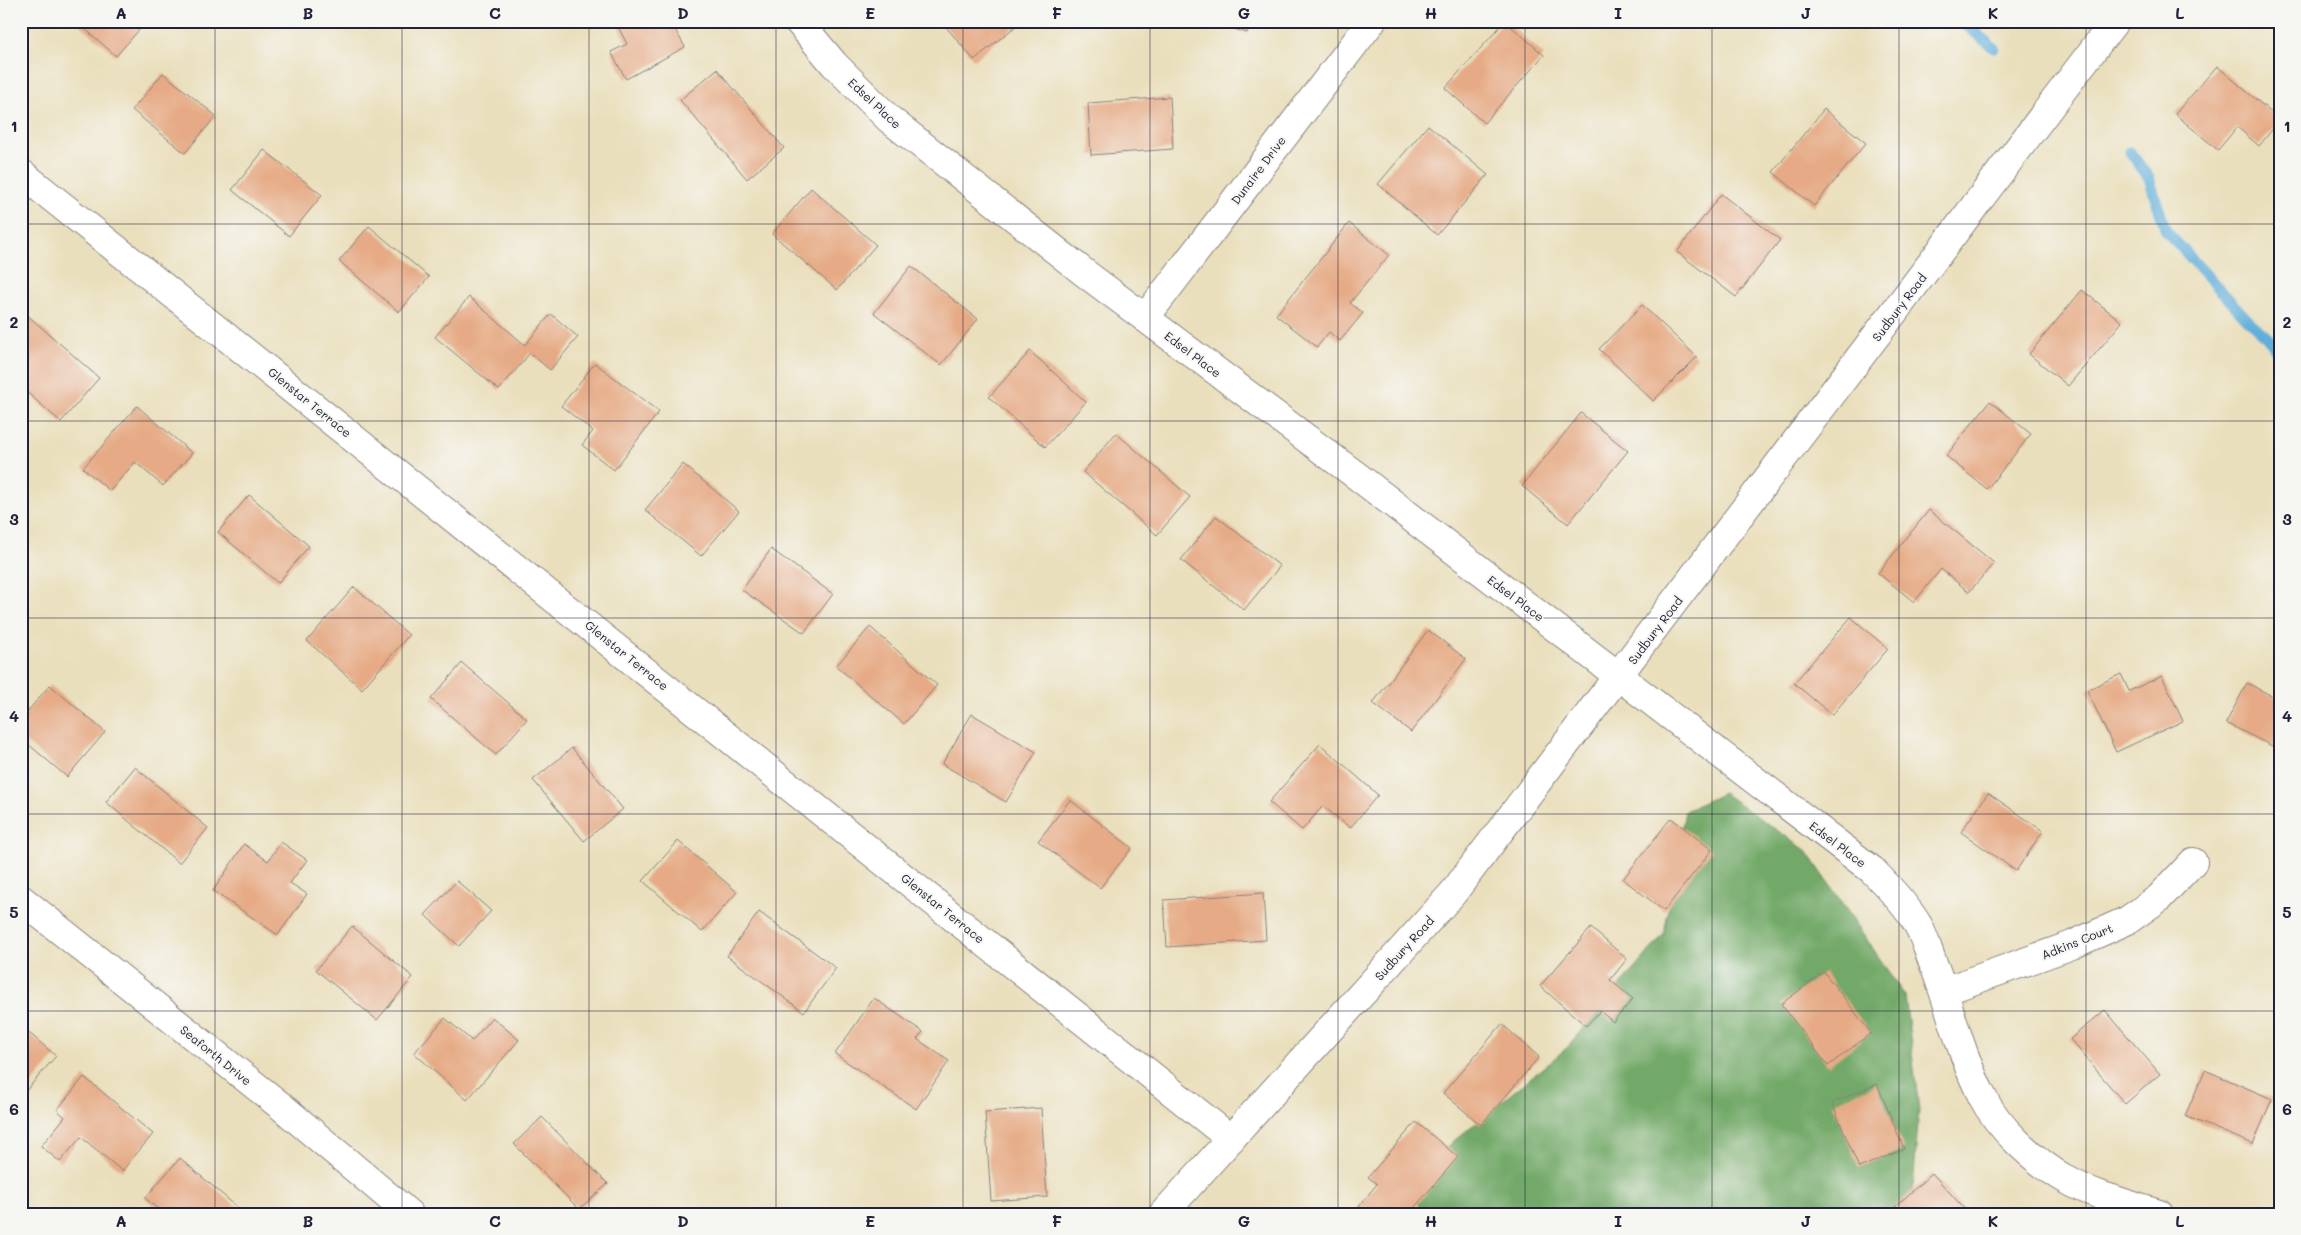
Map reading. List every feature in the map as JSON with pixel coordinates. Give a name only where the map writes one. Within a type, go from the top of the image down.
[{"type":"street","name":"Edsel Place","points":[[798,21],[834,64],[889,119],[1086,274],[1620,677],[1872,870],[1890,888],[1918,925],[1944,991],[1961,1046],[1982,1097],[2011,1136],[2047,1168],[2067,1180],[2089,1191],[2159,1214]]},
{"type":"street","name":"Dunaire Drive","points":[[1145,318],[1372,21]]},
{"type":"street","name":"Sudbury Road","points":[[1163,1214],[1453,893],[1620,677],[2115,21]]},
{"type":"street","name":"Glenstar Terrace","points":[[21,173],[1231,1139]]},
{"type":"street","name":"Adkins Court","points":[[1944,991],[2072,945],[2128,920],[2159,898],[2194,862]]},
{"type":"street","name":"Seaforth Drive","points":[[21,899],[282,1107],[409,1214]]},
{"type":"green space","points":[[1723,793],[1807,851],[1905,996],[1919,1110],[1911,1214],[1420,1214],[1416,1172],[1568,1047],[1664,934],[1685,811]]},
{"type":"building","points":[[76,21],[147,21],[116,56]]},
{"type":"building","points":[[615,21],[670,21],[685,47],[626,79],[611,52],[627,44]]},
{"type":"building","points":[[941,21],[1022,21],[974,60]]},
{"type":"building","points":[[1209,21],[1251,21],[1247,33]]},
{"type":"building","points":[[1505,21],[1544,55],[1484,123],[1445,88]]},
{"type":"building","points":[[2217,66],[2280,120],[2259,146],[2237,127],[2218,150],[2175,114]]},
{"type":"building","points":[[717,69],[784,148],[747,179],[680,100]]},
{"type":"building","points":[[163,73],[216,116],[185,153],[132,110]]},
{"type":"building","points":[[1170,97],[1173,149],[1091,155],[1088,103]]},
{"type":"building","points":[[1824,109],[1866,143],[1814,206],[1773,172]]},
{"type":"building","points":[[1428,125],[1488,175],[1437,235],[1378,184]]},
{"type":"building","points":[[264,150],[322,195],[289,236],[232,190]]},
{"type":"building","points":[[811,188],[876,245],[837,290],[772,234]]},
{"type":"building","points":[[1721,194],[1780,240],[1736,297],[1677,252]]},
{"type":"building","points":[[1349,223],[1389,255],[1350,303],[1363,313],[1340,341],[1329,332],[1317,347],[1276,315]]},
{"type":"building","points":[[369,226],[429,277],[399,312],[339,261]]},
{"type":"building","points":[[911,266],[978,319],[941,365],[874,313]]},
{"type":"building","points":[[2082,290],[2122,322],[2068,386],[2029,354]]},
{"type":"building","points":[[469,297],[525,345],[551,314],[578,337],[550,370],[530,353],[499,390],[435,337]]},
{"type":"building","points":[[1642,305],[1697,357],[1653,401],[1599,349]]},
{"type":"building","points":[[25,313],[99,378],[61,422],[21,387],[21,317]]},
{"type":"building","points":[[1030,351],[1086,402],[1045,447],[989,397]]},
{"type":"building","points":[[595,363],[659,412],[614,470],[582,445],[593,431],[561,406]]},
{"type":"building","points":[[1990,401],[2031,434],[1987,489],[1946,456]]},
{"type":"building","points":[[137,406],[192,453],[163,486],[135,462],[110,491],[83,468]]},
{"type":"building","points":[[1581,413],[1628,451],[1568,524],[1522,486]]},
{"type":"building","points":[[1116,433],[1190,497],[1157,535],[1083,472]]},
{"type":"building","points":[[683,464],[739,511],[701,556],[645,510]]},
{"type":"building","points":[[249,495],[309,546],[278,583],[218,532]]},
{"type":"building","points":[[1929,510],[1994,563],[1969,592],[1941,569],[1914,602],[1878,573]]},
{"type":"building","points":[[1216,516],[1280,566],[1244,610],[1181,560]]},
{"type":"building","points":[[771,549],[833,594],[804,633],[742,590]]},
{"type":"building","points":[[354,587],[409,635],[362,689],[307,641]]},
{"type":"building","points":[[1851,617],[1888,649],[1832,715],[1794,683]]},
{"type":"building","points":[[870,627],[937,685],[904,724],[836,666]]},
{"type":"building","points":[[1428,630],[1466,659],[1411,732],[1373,703]]},
{"type":"building","points":[[462,663],[527,719],[496,755],[431,699]]},
{"type":"building","points":[[2121,674],[2129,691],[2162,676],[2183,721],[2116,752],[2087,690]]},
{"type":"building","points":[[2247,683],[2280,700],[2280,750],[2226,723]]},
{"type":"building","points":[[50,685],[105,732],[67,777],[21,738],[21,719]]},
{"type":"building","points":[[972,714],[1036,752],[1006,802],[942,764]]},
{"type":"building","points":[[1320,744],[1378,795],[1350,828],[1323,806],[1302,830],[1269,802]]},
{"type":"building","points":[[572,748],[623,809],[584,841],[533,780]]},
{"type":"building","points":[[135,767],[208,828],[179,863],[106,802]]},
{"type":"building","points":[[1988,793],[2043,831],[2016,871],[1961,832]]},
{"type":"building","points":[[1070,800],[1132,848],[1100,888],[1038,841]]},
{"type":"building","points":[[1671,818],[1712,850],[1664,911],[1623,879]]},
{"type":"building","points":[[678,841],[737,892],[702,932],[643,881]]},
{"type":"building","points":[[281,842],[307,860],[290,883],[307,894],[278,935],[213,891],[244,844],[268,861]]},
{"type":"building","points":[[457,881],[491,911],[459,946],[425,915]]},
{"type":"building","points":[[1263,893],[1266,940],[1167,947],[1164,900]]},
{"type":"building","points":[[759,912],[836,968],[804,1012],[727,956]]},
{"type":"building","points":[[352,926],[413,977],[377,1020],[316,970]]},
{"type":"building","points":[[1591,928],[1627,959],[1610,980],[1633,999],[1613,1022],[1600,1011],[1586,1026],[1540,986]]},
{"type":"building","points":[[1824,972],[1871,1033],[1828,1066],[1781,1004]]},
{"type":"building","points":[[874,998],[923,1032],[917,1039],[949,1061],[916,1109],[835,1054]]},
{"type":"building","points":[[2105,1010],[2160,1074],[2125,1104],[2070,1039]]},
{"type":"building","points":[[492,1017],[519,1040],[467,1100],[414,1053],[445,1018],[472,1041]]},
{"type":"building","points":[[1502,1024],[1539,1057],[1481,1125],[1443,1093]]},
{"type":"building","points":[[21,1026],[56,1056],[25,1092],[21,1088]]},
{"type":"building","points":[[2205,1070],[2272,1099],[2253,1144],[2185,1116]]},
{"type":"building","points":[[84,1077],[153,1134],[122,1171],[81,1137],[60,1162],[41,1146],[65,1117],[57,1110]]},
{"type":"building","points":[[1877,1084],[1904,1149],[1859,1168],[1832,1103]]},
{"type":"building","points":[[1041,1108],[1047,1197],[991,1201],[985,1112]]},
{"type":"building","points":[[542,1117],[608,1184],[579,1209],[514,1144]]},
{"type":"building","points":[[1416,1122],[1458,1157],[1409,1214],[1366,1214],[1358,1207],[1377,1184],[1368,1177]]},
{"type":"building","points":[[180,1158],[245,1214],[164,1214],[145,1198]]},
{"type":"building","points":[[1932,1173],[1969,1214],[1901,1214],[1895,1207]]},
{"type":"waterway","points":[[1961,21],[1994,48]]},
{"type":"waterway","points":[[2130,152],[2149,178],[2166,231],[2247,319],[2269,339],[2280,358]]}]
